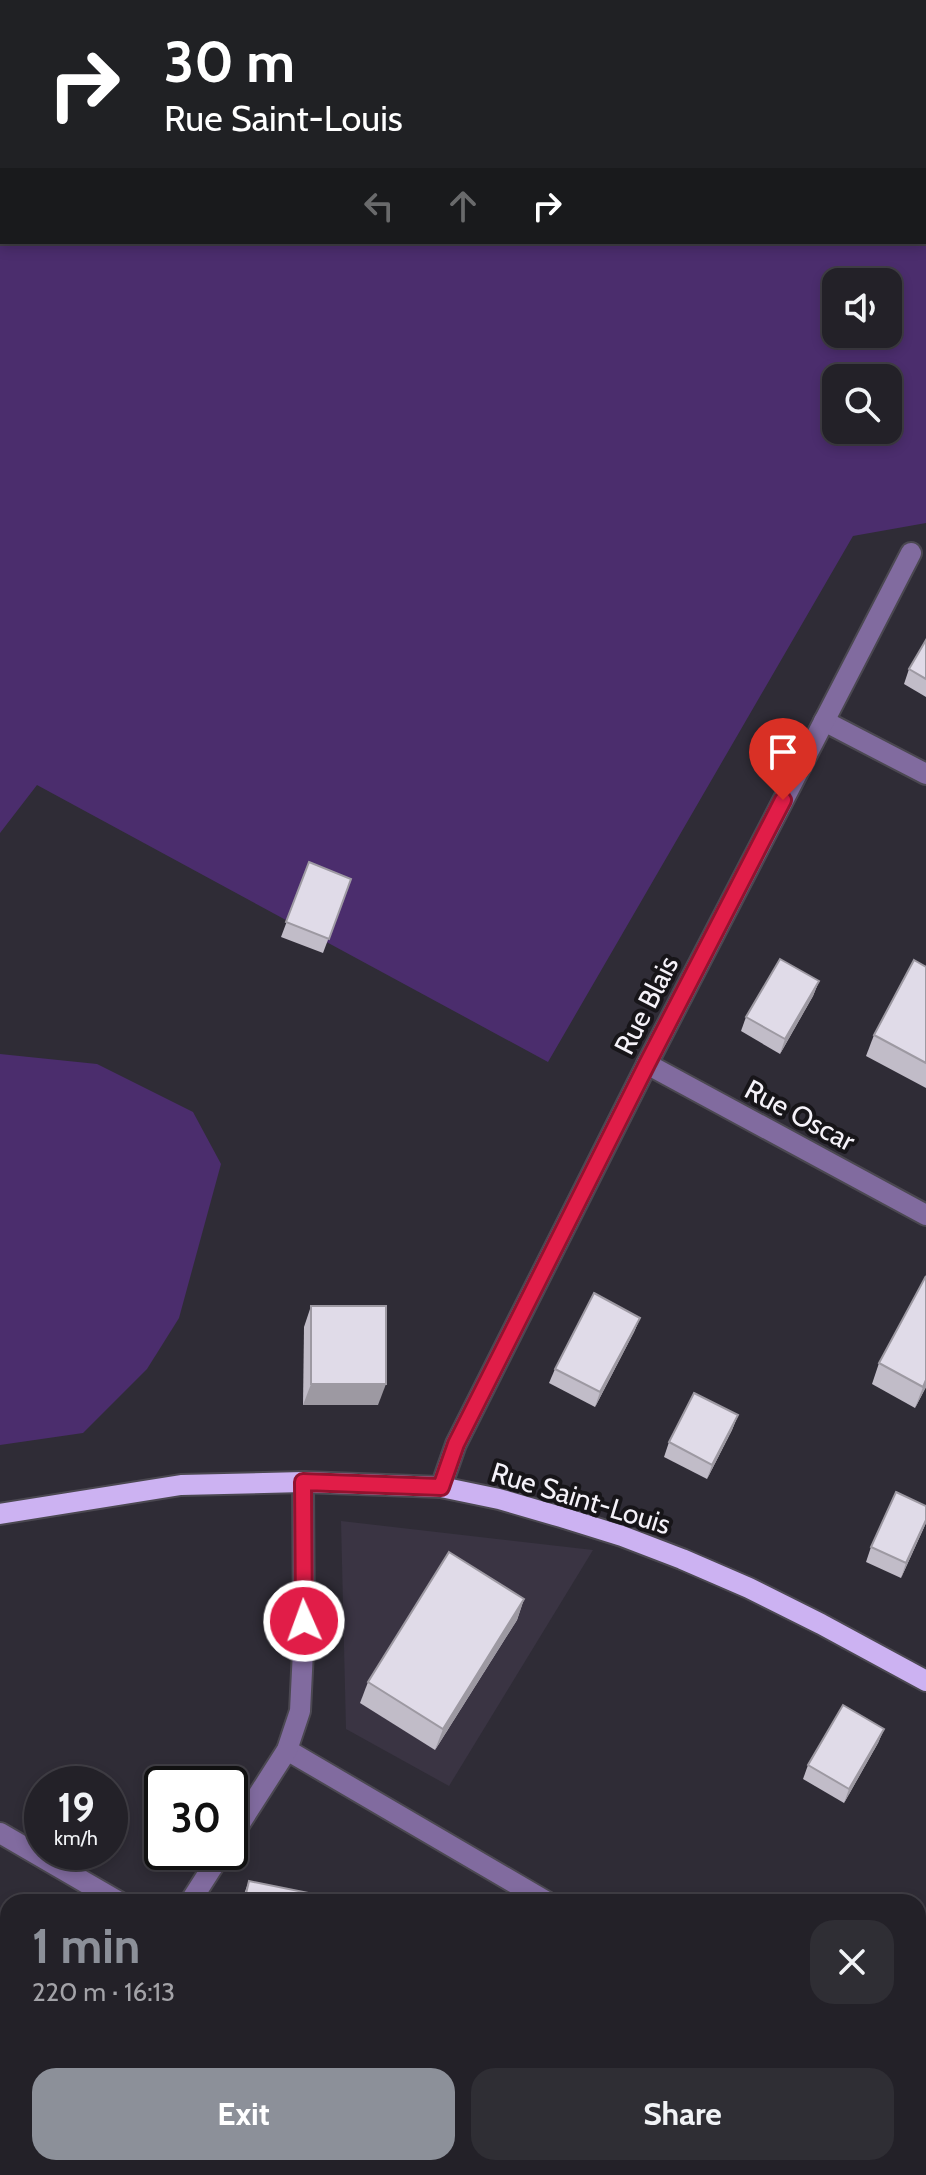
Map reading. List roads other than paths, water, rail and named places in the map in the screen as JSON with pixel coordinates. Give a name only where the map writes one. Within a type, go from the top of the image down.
[{"type":"main road","name":"Rue Saint-Louis","points":[[0,1514],[181,1485],[303,1482],[441,1487],[499,1499],[561,1517],[682,1559],[809,1618],[926,1681]]},
{"type":"street","name":"Rue Blais","points":[[441,1487],[456,1444],[647,1064],[911,553]]},
{"type":"street","points":[[824,721],[926,774]]},
{"type":"street","name":"Rue Oscar","points":[[647,1064],[926,1215]]},
{"type":"street","points":[[248,1811],[287,1750],[300,1711],[303,1675],[303,1482]]},
{"type":"street","points":[[287,1750],[533,1894]]},
{"type":"street","points":[[0,1833],[105,1894]]},
{"type":"street","points":[[195,1894],[210,1870]]}]
